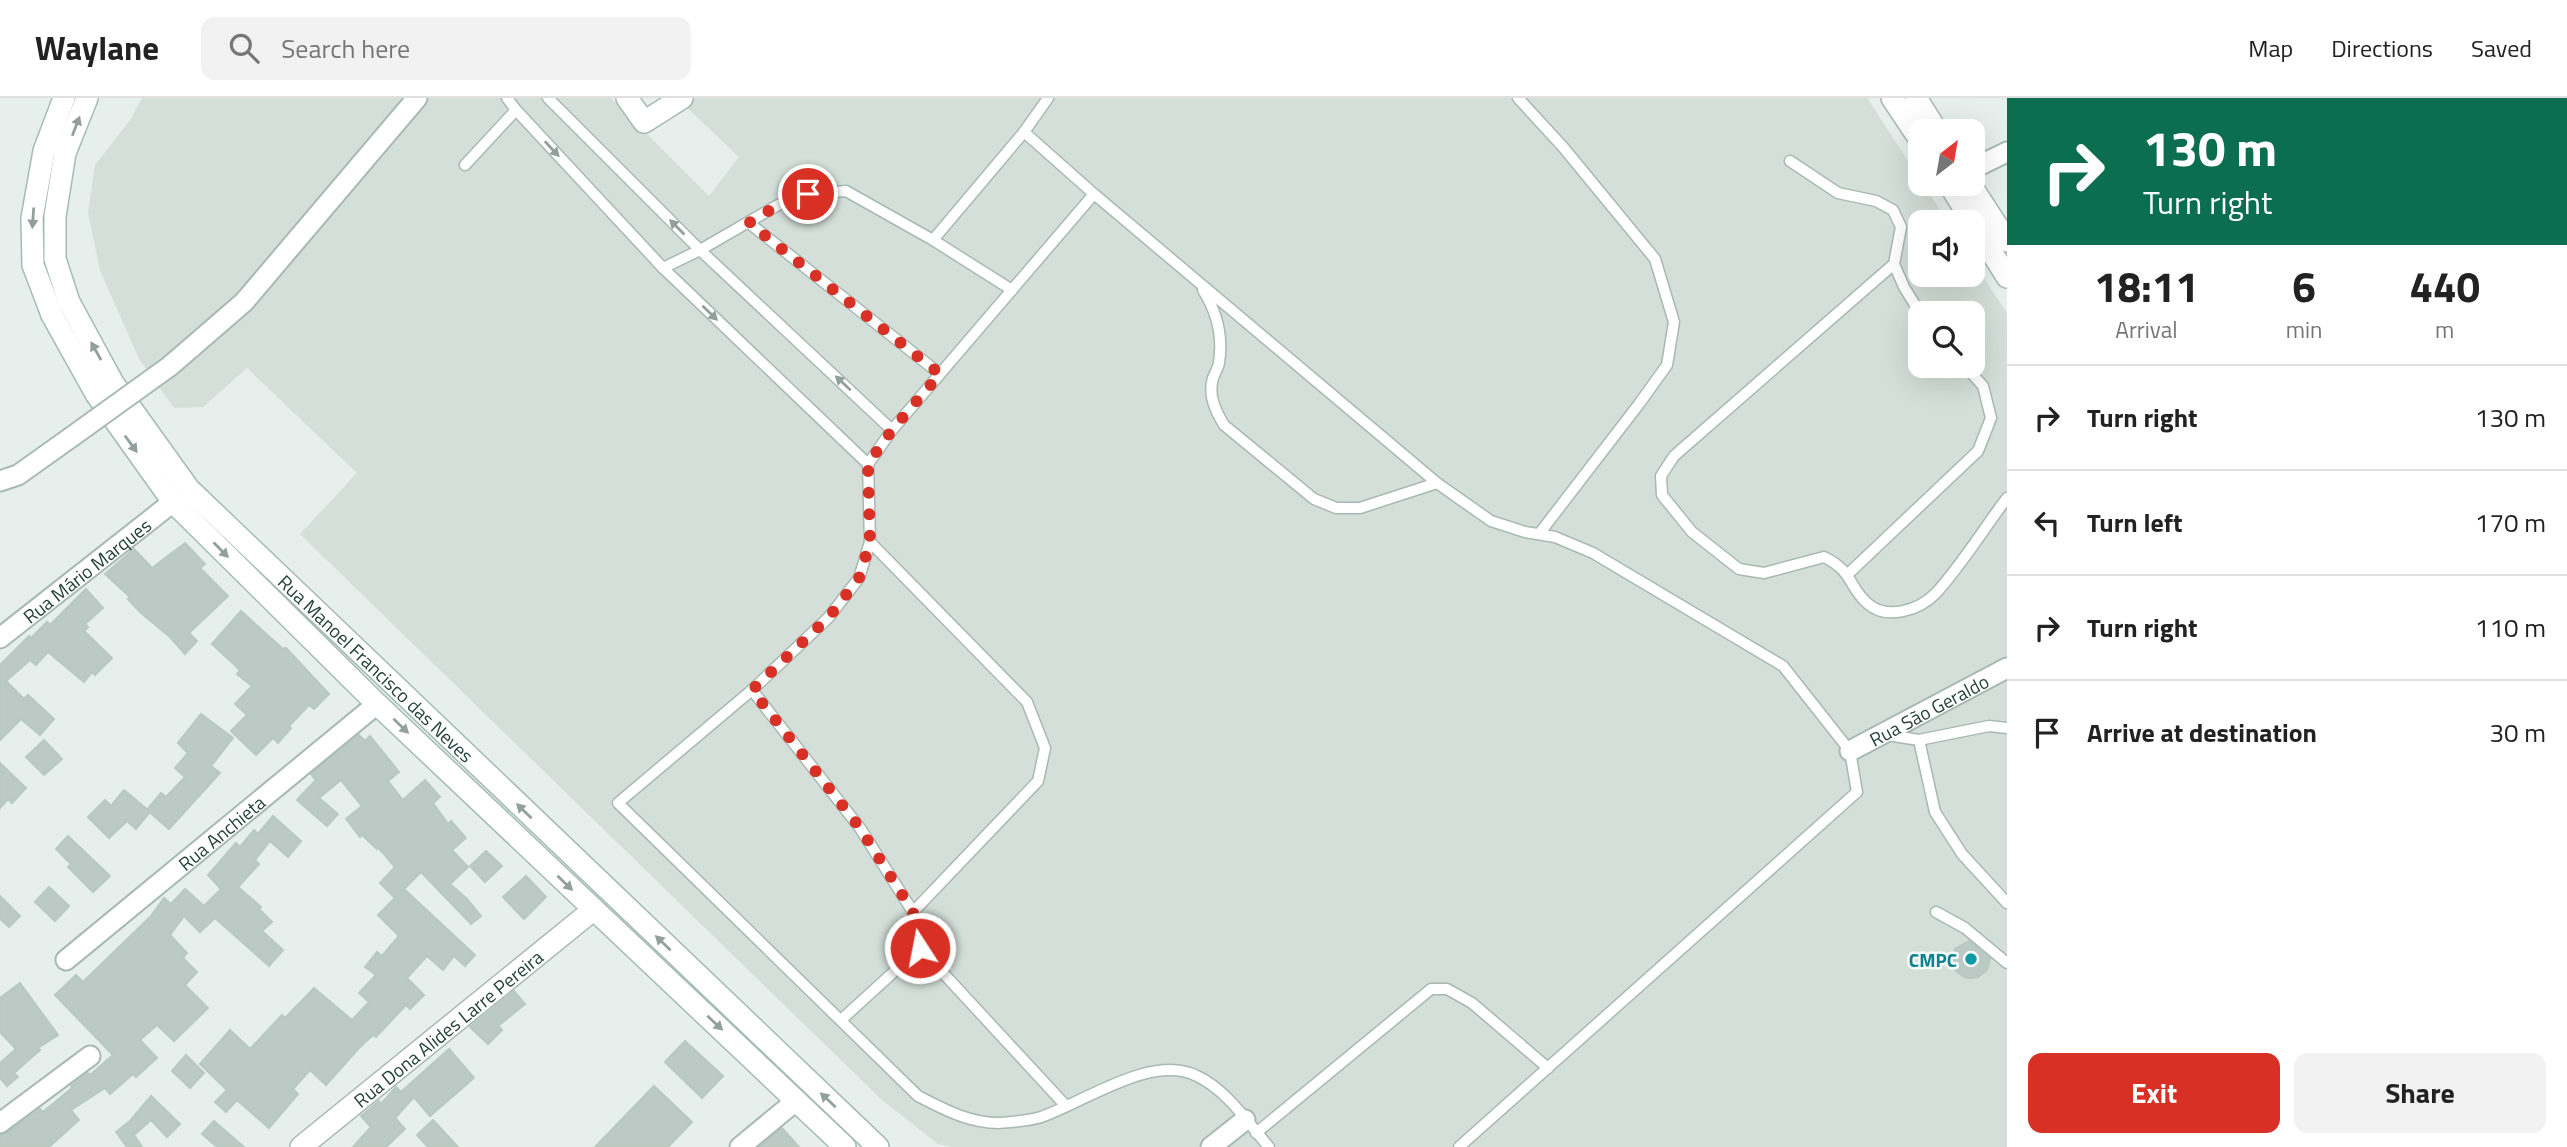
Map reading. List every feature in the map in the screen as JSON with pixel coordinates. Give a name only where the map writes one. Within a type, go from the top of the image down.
[{"type":"main road","name":"Rua Manoel Francisco das Neves","points":[[64,98],[44,151],[32,218],[33,265],[52,315],[96,394],[173,502],[377,704],[845,1147]]},
{"type":"main road","name":"Rua Manoel Francisco das Neves","points":[[87,98],[65,153],[55,216],[55,259],[69,302],[113,383],[189,489],[877,1147]]},
{"type":"main road","points":[[627,98],[644,122],[682,98]]},
{"type":"main road","points":[[1892,98],[1908,122]]},
{"type":"main road","points":[[1916,98],[1929,119]]},
{"type":"main road","points":[[1956,196],[2007,277]]},
{"type":"main road","points":[[1978,196],[2007,241]]},
{"type":"main road","name":"Rua Dona Alides Larre Pereira","points":[[301,1147],[593,910]]},
{"type":"street","points":[[0,481],[18,475],[170,366],[244,302],[417,98]]},
{"type":"street","points":[[1985,163],[2007,152]]},
{"type":"street","name":"Rua Mário Marques","points":[[0,638],[173,502]]},
{"type":"street","name":"Rua São Geraldo","points":[[1850,751],[2007,668]]},
{"type":"street","name":"Rua Anchieta","points":[[66,960],[377,704]]},
{"type":"street","points":[[0,1123],[90,1056]]},
{"type":"street","points":[[740,1147],[797,1100]]},
{"type":"street","points":[[1211,1147],[1251,1126]]},
{"type":"lane","points":[[508,98],[516,110],[663,268],[868,464]]},
{"type":"lane","points":[[548,98],[700,250],[892,430]]},
{"type":"lane","points":[[933,240],[1024,132],[1048,98]]},
{"type":"lane","points":[[1518,98],[1563,147],[1655,259],[1674,322],[1667,365],[1538,534]]},
{"type":"lane","points":[[466,165],[516,110]]},
{"type":"lane","points":[[1024,132],[1437,484],[1491,521],[1555,537],[1593,553],[1783,666],[1850,751],[1857,792],[1459,1147]]},
{"type":"lane","points":[[1790,161],[1838,193],[1876,201],[1893,210],[1901,227],[1894,264],[1912,301]]},
{"type":"lane","points":[[663,268],[778,205],[808,194],[846,191],[933,240],[1012,290]]},
{"type":"lane","points":[[1094,194],[892,430],[868,464],[870,542],[859,578],[829,617],[752,690],[618,803],[918,1096],[956,1115],[997,1123],[1039,1118],[1149,1071],[1172,1069],[1195,1074],[1215,1086],[1269,1147]]},
{"type":"lane","points":[[749,223],[940,374]]},
{"type":"lane","points":[[1894,264],[1674,456],[1661,476],[1662,495],[1692,532],[1739,569],[1764,573],[1824,557],[1839,564],[1868,604],[1887,612],[1911,610],[1934,595],[2007,498]]},
{"type":"lane","points":[[1196,279],[1213,305],[1220,334],[1219,365],[1212,381],[1212,396],[1224,425],[1314,499],[1336,508],[1360,508],[1437,484]]},
{"type":"lane","points":[[1848,574],[1978,451],[1991,418],[1983,386],[1976,378]]},
{"type":"lane","points":[[870,542],[1027,702],[1045,748],[1038,781],[913,912]]},
{"type":"lane","points":[[752,690],[860,828],[913,912],[920,948],[1066,1106]]},
{"type":"lane","points":[[1883,734],[1919,740],[1989,726],[2007,728]]},
{"type":"lane","points":[[1919,740],[1935,812],[1962,854],[2007,903]]},
{"type":"lane","points":[[1936,912],[1965,928],[2007,963]]},
{"type":"lane","points":[[841,1020],[920,948]]},
{"type":"lane","points":[[1251,1126],[1431,989],[1447,989],[1472,1003],[1548,1068]]},
{"type":"shaded area","name":"CMPC","points":[[142,98],[611,98],[709,196],[739,157],[680,101],[685,98],[1867,98],[1908,161],[1908,196],[1931,196],[1940,210],[1908,210],[1908,287],[1985,287],[1985,280],[2007,313],[2007,1147],[952,1147],[938,1144],[882,1100],[300,534],[357,473],[247,368],[203,407],[174,408],[139,359],[100,270],[88,213],[95,165],[131,119]]},
{"type":"building","points":[[185,543],[205,564],[200,568],[228,596],[189,633],[197,641],[185,654],[170,637],[140,612],[128,599],[130,597],[105,574],[134,549],[152,568]]},
{"type":"building","points":[[86,589],[103,608],[85,624],[88,627],[84,631],[112,658],[95,675],[92,672],[84,682],[48,652],[36,665],[30,660],[6,681],[24,699],[28,695],[54,719],[40,735],[21,719],[0,740],[0,665],[29,636],[31,638],[47,622],[50,625]]},
{"type":"building","points":[[241,611],[283,649],[286,648],[329,694],[314,709],[309,705],[289,726],[291,728],[278,743],[273,738],[256,755],[231,731],[247,715],[235,704],[252,686],[237,674],[240,670],[212,644]]},
{"type":"building","points":[[201,714],[233,738],[211,766],[220,773],[169,829],[147,810],[161,793],[166,797],[185,777],[175,768],[188,753],[178,743]]},
{"type":"building","points":[[359,735],[365,741],[370,736],[399,772],[388,781],[403,800],[425,780],[440,797],[433,803],[448,824],[451,821],[466,838],[452,850],[468,867],[450,884],[481,916],[471,924],[421,872],[404,889],[475,955],[465,966],[454,956],[443,970],[427,956],[407,978],[424,995],[410,1009],[406,1005],[376,1037],[373,1035],[326,1085],[310,1070],[293,1089],[298,1094],[269,1128],[237,1100],[226,1112],[215,1102],[227,1090],[200,1064],[230,1030],[250,1049],[282,1015],[285,1018],[314,988],[352,1020],[369,1002],[359,993],[376,975],[365,967],[377,952],[382,956],[399,936],[378,915],[395,898],[380,883],[395,867],[378,847],[377,849],[362,835],[360,837],[346,819],[362,806],[341,780],[319,798],[338,814],[327,826],[297,800],[316,780],[311,774]]},
{"type":"building","points":[[44,740],[62,759],[44,775],[26,757]]},
{"type":"building","points":[[0,763],[26,788],[12,803],[8,799],[0,808]]},
{"type":"building","points":[[124,790],[150,812],[136,829],[127,821],[109,838],[88,817],[105,800],[111,806]]},
{"type":"building","points":[[273,816],[301,841],[288,857],[270,841],[255,860],[259,864],[238,887],[261,907],[259,909],[272,922],[262,931],[283,950],[269,966],[215,918],[200,932],[184,916],[170,935],[187,953],[183,958],[197,972],[185,985],[208,1008],[174,1041],[157,1025],[140,1040],[157,1058],[136,1077],[133,1074],[110,1094],[105,1088],[71,1110],[79,1120],[49,1147],[0,1147],[0,1135],[7,1133],[40,1109],[43,1112],[72,1088],[71,1086],[88,1073],[90,1075],[113,1055],[55,995],[76,975],[83,982],[151,916],[164,898],[171,904],[185,889],[204,906],[221,889],[208,875],[236,843],[240,847],[254,830],[258,834]]},
{"type":"building","points":[[68,836],[110,876],[93,892],[68,867],[71,864],[56,849]]},
{"type":"building","points":[[486,851],[502,866],[485,882],[470,866]]},
{"type":"building","points":[[526,876],[546,897],[524,919],[503,897]]},
{"type":"building","points":[[49,887],[69,906],[55,921],[35,902]]},
{"type":"building","points":[[0,896],[20,916],[9,927],[0,919]]},
{"type":"building","name":"CMPC","points":[[1969,941],[1990,959],[1987,970],[1978,977],[1966,978],[1956,971],[1952,960],[1955,949]]},
{"type":"building","points":[[20,983],[58,1035],[38,1048],[40,1050],[14,1073],[18,1077],[7,1086],[0,1078],[0,1063],[16,1049],[0,1032],[0,998]]},
{"type":"building","points":[[514,991],[525,1004],[498,1026],[502,1030],[488,1044],[470,1027]]},
{"type":"building","points":[[685,1041],[723,1076],[702,1098],[665,1062]]},
{"type":"building","points":[[449,1049],[474,1078],[430,1116],[414,1097],[395,1118],[405,1129],[386,1147],[353,1147],[371,1127],[361,1116],[379,1101],[381,1104],[396,1087],[401,1092]]},
{"type":"building","points":[[186,1055],[204,1073],[190,1088],[172,1071]]},
{"type":"building","points":[[654,1086],[692,1122],[668,1147],[595,1147]]},
{"type":"building","points":[[151,1096],[180,1124],[167,1137],[151,1120],[134,1135],[142,1147],[127,1147],[116,1132],[130,1121]]},
{"type":"building","points":[[433,1120],[458,1147],[428,1147],[417,1135]]},
{"type":"building","points":[[214,1121],[244,1147],[217,1147],[202,1134]]},
{"type":"building","points":[[782,1128],[799,1147],[759,1147]]},
{"type":"place","name":"CMPC","points":[[1971,959]]},
{"type":"route","points":[[808,194],[778,205],[749,223],[940,374],[892,430],[868,464],[870,542],[859,578],[829,617],[752,690],[860,828],[913,912],[920,948]]}]
